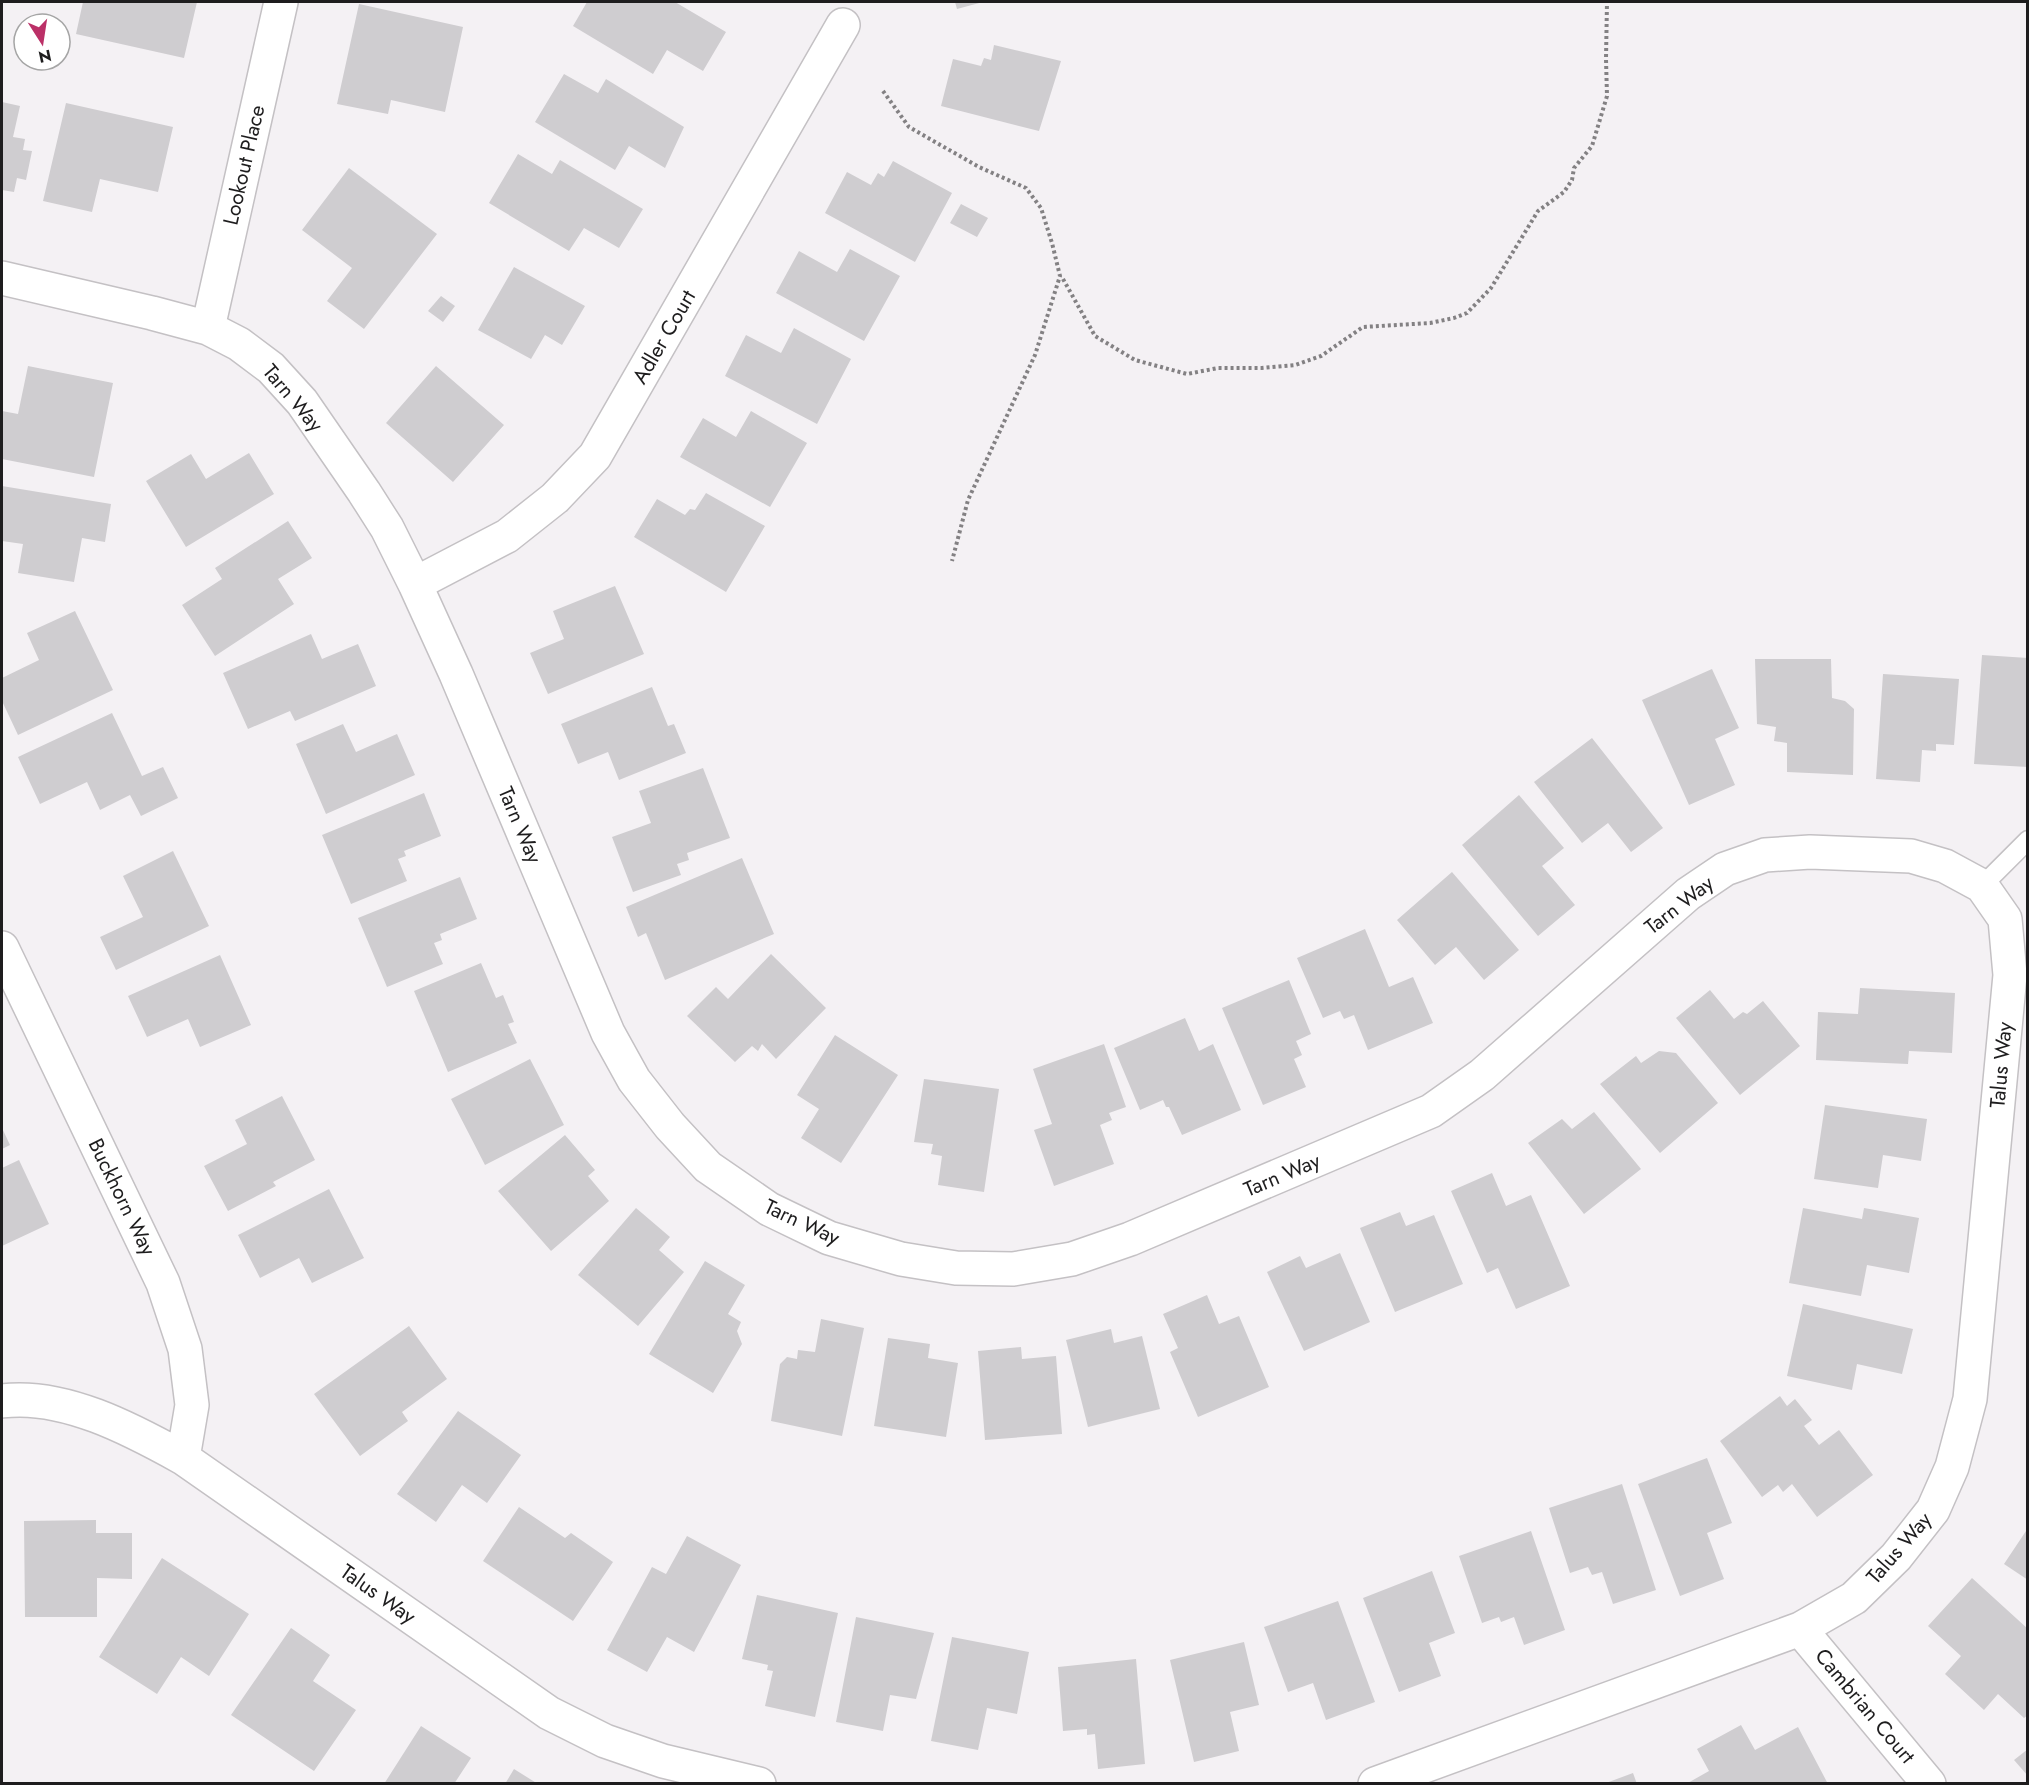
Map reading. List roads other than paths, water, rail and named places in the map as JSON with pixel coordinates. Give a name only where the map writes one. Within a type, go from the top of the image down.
[{"type":"street","name":"Lookout Place","points":[[208,328],[281,2]]},
{"type":"street","name":"Adler Court","points":[[415,584],[507,536],[555,498],[595,456],[843,25]]},
{"type":"street","name":"Tarn Way","points":[[2,278],[208,328],[239,344],[271,368],[302,402],[387,528],[415,584],[456,674],[608,1033],[634,1080],[670,1126],[708,1167],[769,1209],[829,1238],[900,1259],[956,1268],[1012,1269],[1072,1259],[1130,1239],[1431,1112],[1482,1075],[1688,894],[1725,869],[1766,855],[1810,852],[1911,856],[1945,866],[1982,886]]},
{"type":"street","name":"Talus Way","points":[[1375,1784],[1800,1629],[1854,1598],[1896,1557],[1933,1510],[1952,1467],[1970,1399],[2010,975],[2005,919],[1982,886]]},
{"type":"street","name":"Buckhorn Way","points":[[2,948],[163,1283],[185,1349],[192,1405],[183,1458]]},
{"type":"street","name":"Talus Way","points":[[2,1401],[56,1404],[95,1414],[146,1437],[183,1458],[549,1713],[605,1741],[663,1761],[759,1784]]},
{"type":"street","name":"Cambrian Court","points":[[1800,1629],[1929,1784]]},
{"type":"lane","points":[[1982,886],[2028,840]]}]
